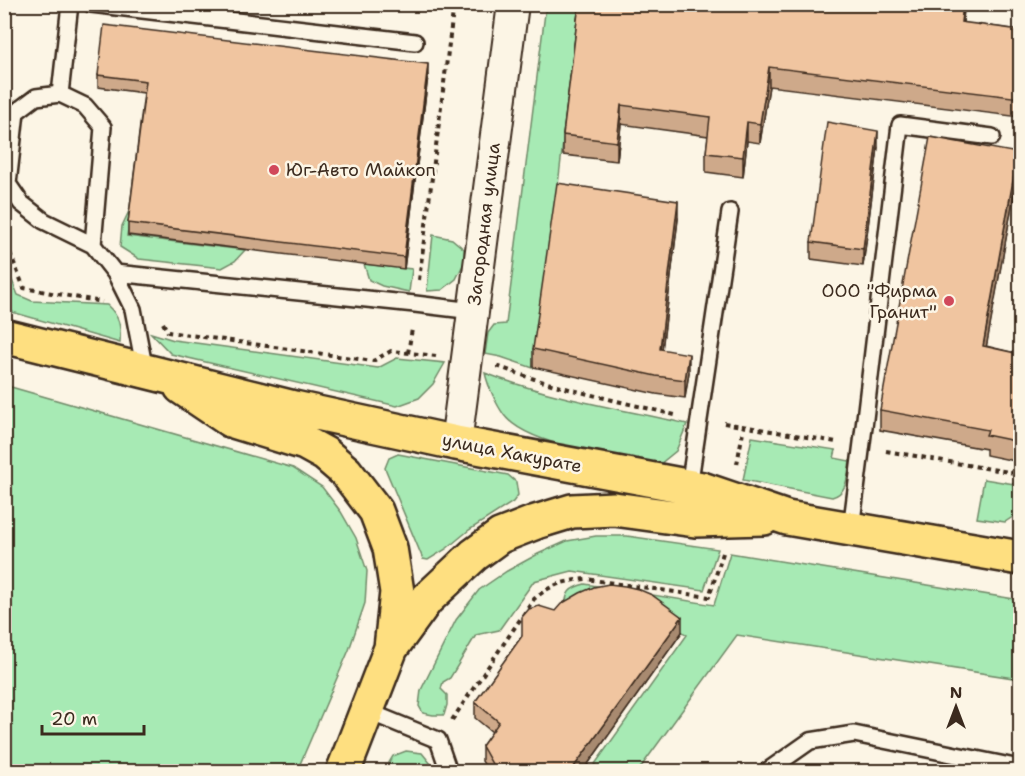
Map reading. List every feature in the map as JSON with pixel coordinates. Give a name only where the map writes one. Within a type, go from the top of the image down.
[{"type":"main road","name":"улица Хакурате","points":[[4,336],[294,408],[456,443],[702,489],[787,518],[1020,558]]},
{"type":"main road","points":[[154,373],[230,420],[305,443],[325,454],[346,472],[376,511],[390,548],[397,592],[391,648],[343,771]]},
{"type":"main road","points":[[391,648],[426,600],[474,555],[500,536],[536,522],[572,511],[614,509],[695,520],[787,518]]},
{"type":"street","name":"Загородная улица","points":[[456,443],[513,4]]},
{"type":"lane","points":[[60,94],[70,4]]},
{"type":"lane","points":[[92,4],[415,42]]},
{"type":"lane","points":[[93,245],[103,127],[85,106],[60,94],[36,97],[16,112],[8,184],[21,203],[44,221],[93,245],[115,273],[133,309],[154,373]]},
{"type":"lane","points":[[851,529],[900,125],[992,137]]},
{"type":"lane","points":[[689,487],[730,213]]},
{"type":"lane","points":[[115,273],[473,311]]},
{"type":"lane","points":[[367,711],[438,740],[449,771]]},
{"type":"lane","points":[[766,771],[810,741],[854,734],[1020,768]]},
{"type":"path","points":[[420,274],[454,4]]},
{"type":"path","points":[[4,246],[10,254],[24,288],[158,314],[168,332],[373,361],[391,351],[445,357]]},
{"type":"path","points":[[492,364],[516,374],[682,417],[1020,474]]},
{"type":"path","points":[[736,469],[744,426]]},
{"type":"path","points":[[438,740],[534,599],[544,590],[570,580],[586,579],[709,597],[723,553]]},
{"type":"green space","points":[[546,5],[579,5],[555,211],[533,368],[485,354],[488,333],[494,325],[506,324]]},
{"type":"green space","points":[[131,207],[127,236],[245,250],[235,261],[222,268],[139,259],[120,247],[122,226]]},
{"type":"green space","points":[[433,235],[452,239],[464,249],[464,263],[456,279],[442,290],[427,291]]},
{"type":"green space","points":[[4,261],[18,295],[32,301],[107,305],[119,322],[120,343],[5,310]]},
{"type":"green space","points":[[364,264],[412,269],[409,292],[382,286],[369,280]]},
{"type":"green space","points":[[151,333],[174,340],[378,368],[397,358],[445,363],[433,384],[419,398],[397,406],[171,354]]},
{"type":"green space","points":[[485,373],[560,396],[687,424],[676,451],[660,464],[576,449],[533,435],[516,426],[498,406]]},
{"type":"green space","points":[[4,385],[293,468],[322,487],[341,512],[356,538],[367,571],[365,603],[349,650],[297,771],[5,771]]},
{"type":"green space","points":[[752,437],[836,450],[834,458],[850,461],[844,488],[832,497],[743,480]]},
{"type":"green space","points":[[398,454],[508,475],[516,482],[518,495],[513,502],[469,530],[446,549],[428,560],[423,559],[385,468],[389,458]]},
{"type":"green space","points":[[984,479],[1020,485],[1020,512],[1005,522],[977,518]]},
{"type":"green space","points":[[596,536],[627,536],[718,549],[704,590],[572,571],[534,581],[499,630],[476,635],[450,678],[443,682],[441,689],[447,695],[444,715],[423,713],[419,706],[421,690],[456,620],[479,590],[538,554],[567,541]]},
{"type":"green space","points":[[730,553],[1020,600],[1020,679],[737,635],[638,771],[590,771],[687,635],[651,611],[565,608],[569,592],[585,584],[714,605]]},
{"type":"green space","points":[[406,751],[422,753],[431,764],[431,771],[384,771],[393,756]]},
{"type":"building","points":[[579,4],[963,4],[961,22],[1020,30],[1020,98],[769,67],[760,124],[747,122],[743,157],[706,153],[710,117],[621,105],[617,142],[563,135]]},
{"type":"building","points":[[104,25],[428,64],[404,257],[128,223],[146,81],[98,75]]},
{"type":"building","points":[[827,122],[878,131],[863,249],[811,242]]},
{"type":"building","name":"ООО \"Фирма Гранит\"","points":[[930,137],[1018,153],[983,346],[1020,354],[1020,442],[986,435],[988,430],[880,410]]},
{"type":"building","points":[[557,183],[678,201],[660,349],[689,354],[685,380],[656,376],[533,349]]},
{"type":"building","points":[[609,584],[638,589],[652,595],[682,617],[571,771],[496,771],[482,746],[499,722],[475,702],[522,636],[522,617],[529,609],[539,606],[555,611],[561,604],[580,593]]},
{"type":"place","name":"Юг-Авто Майкоп","points":[[274,170]]},
{"type":"place","name":"ООО \"Фирма Гранит\"","points":[[949,301]]}]
